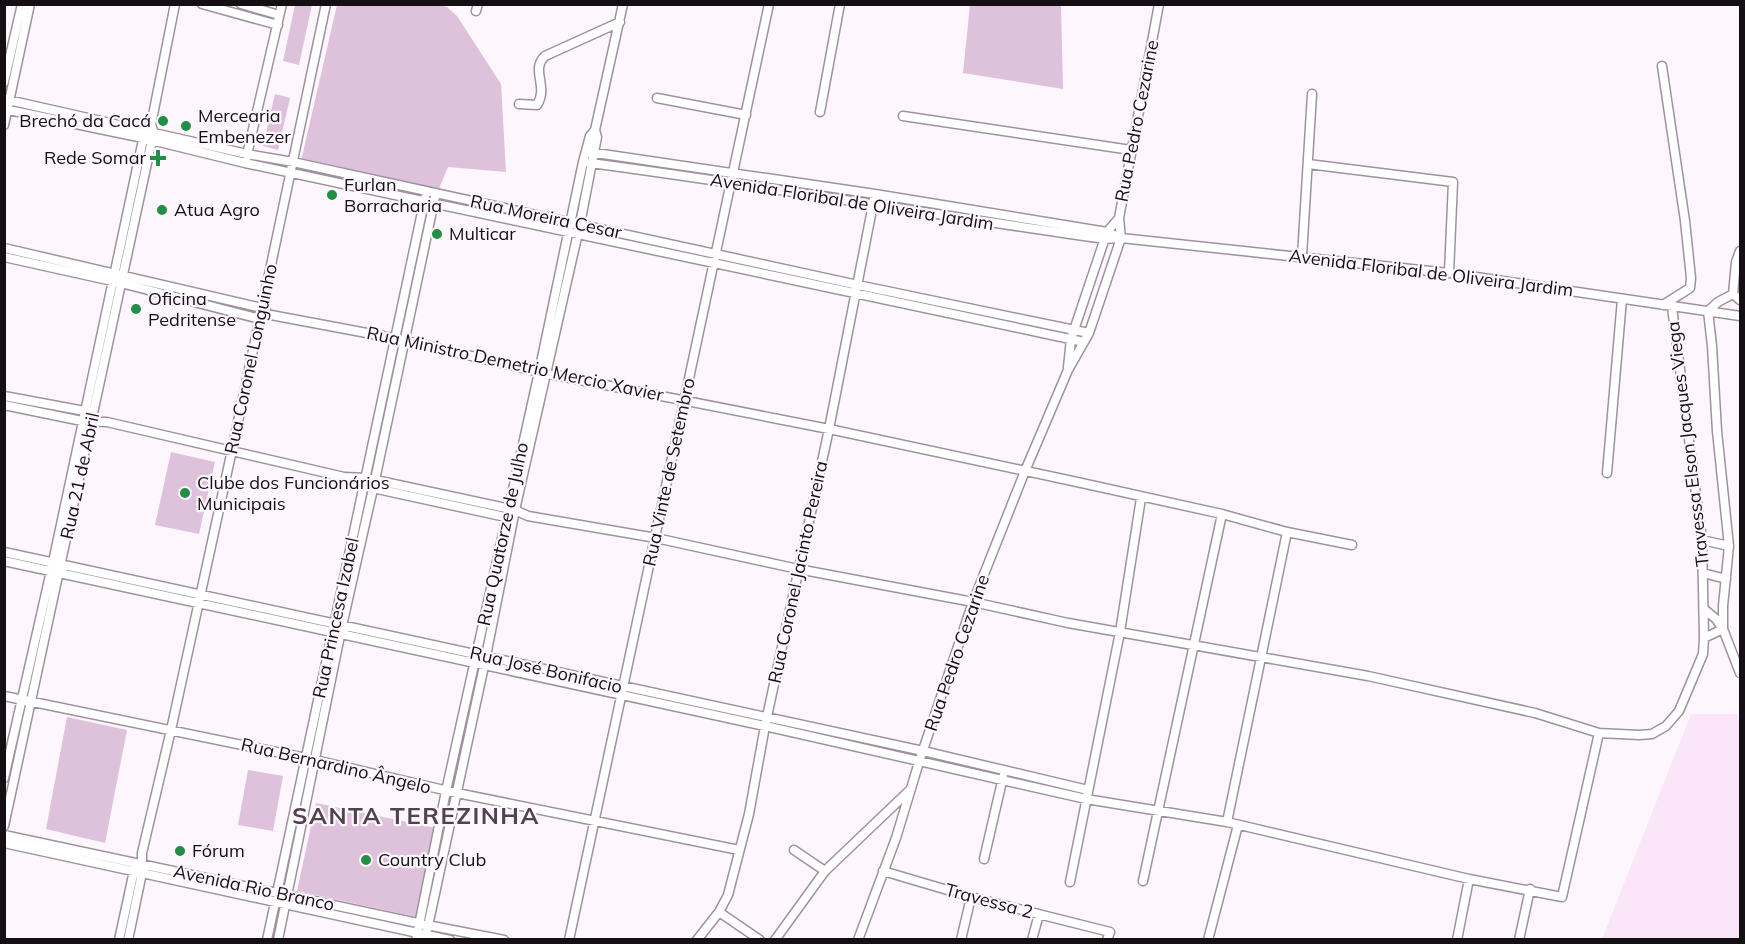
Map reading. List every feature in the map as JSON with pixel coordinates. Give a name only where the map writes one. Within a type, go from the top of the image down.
[{"type":"street","points":[[4,126],[20,34],[22,4]]},
{"type":"street","points":[[4,82],[30,4]]},
{"type":"street","name":"Rua 21 de Abril","points":[[4,826],[39,666],[48,604],[93,418],[118,278],[175,4]]},
{"type":"street","points":[[202,4],[278,26]]},
{"type":"street","points":[[241,4],[279,15]]},
{"type":"street","points":[[245,163],[282,4]]},
{"type":"street","name":"Rua Coronel Longuinho","points":[[119,939],[129,912],[171,730],[326,4]]},
{"type":"street","name":"Rua Quatorze de Julho","points":[[422,933],[434,877],[446,845],[476,706],[481,660],[510,514],[573,234],[590,136],[595,130],[623,4]]},
{"type":"street","name":"Rua Vinte de Setembro","points":[[569,939],[621,691],[718,254],[769,4]]},
{"type":"street","points":[[820,112],[840,4]]},
{"type":"street","name":"Rua Pedro Cezarine","points":[[1068,370],[1072,334],[1105,235],[1119,218],[1159,4]]},
{"type":"street","points":[[519,104],[537,105],[541,99],[543,90],[538,68],[545,56],[620,22]]},
{"type":"street","points":[[1662,66],[1691,278],[1690,288],[1662,305]]},
{"type":"street","points":[[1302,256],[1312,94]]},
{"type":"street","points":[[657,98],[746,115]]},
{"type":"street","name":"Rua Moreira Cesar","points":[[7,104],[293,162],[718,254],[1072,334],[1084,342]]},
{"type":"street","points":[[903,116],[1131,150]]},
{"type":"street","name":"Rua Moreira Cesar","points":[[149,133],[245,163],[856,295],[1072,334],[1089,333]]},
{"type":"street","name":"Avenida Floribal de Oliveira Jardim","points":[[589,152],[734,173],[817,190],[874,206],[1105,235]]},
{"type":"street","name":"Avenida Floribal de Oliveira Jardim","points":[[587,163],[731,183],[875,194],[1121,238],[1449,273],[1740,315]]},
{"type":"street","points":[[662,173],[664,163]]},
{"type":"street","points":[[1308,164],[1453,182],[1449,273]]},
{"type":"street","name":"Rua Princesa Izabel","points":[[278,939],[310,759],[431,192]]},
{"type":"street","name":"Rua Coronel Jacinto Pereira","points":[[697,939],[719,912],[728,895],[749,814],[875,194]]},
{"type":"street","points":[[1119,218],[1121,238]]},
{"type":"street","name":"Rua Pedro Cezarine","points":[[858,939],[896,838],[922,752],[973,602],[1068,370],[1089,333],[1121,238]]},
{"type":"street","name":"Rua Ministro Demetrio Mercio Xavier","points":[[4,248],[48,263]]},
{"type":"street","points":[[1733,294],[1736,262],[1740,251]]},
{"type":"street","name":"Rua Ministro Demetrio Mercio Xavier","points":[[4,257],[48,263],[262,308],[271,315],[400,339],[543,372],[829,429],[1222,514],[1287,532],[1352,545]]},
{"type":"street","name":"Rua 21 de Abril","points":[[56,568],[84,411],[118,278]]},
{"type":"street","name":"Rua Ministro Demetrio Mercio Xavier","points":[[118,278],[260,319]]},
{"type":"street","points":[[1089,285],[1104,289]]},
{"type":"street","points":[[1733,294],[1740,300]]},
{"type":"street","points":[[1723,630],[1729,546],[1708,311],[1733,294]]},
{"type":"street","points":[[1607,473],[1622,299]]},
{"type":"street","name":"Travessa Elson Jacques Viega","points":[[93,418],[510,514],[656,538],[1068,623],[1368,676],[1535,713],[1599,733],[1646,735],[1666,726],[1679,711],[1703,654],[1702,540],[1672,307]]},
{"type":"street","points":[[260,319],[271,315]]},
{"type":"street","points":[[4,396],[84,411],[93,418]]},
{"type":"street","points":[[15,398],[8,406],[82,421],[93,418]]},
{"type":"street","points":[[1070,882],[1120,632],[1142,498]]},
{"type":"street","points":[[1143,881],[1222,514]]},
{"type":"street","points":[[1227,822],[1287,532]]},
{"type":"street","points":[[1702,540],[1729,546]]},
{"type":"street","name":"Rua José Bonifacio","points":[[4,552],[56,568]]},
{"type":"street","name":"Rua José Bonifacio","points":[[4,561],[56,568],[766,722],[922,752],[1004,775],[1087,794],[1227,822],[1469,879],[1563,897],[1599,733]]},
{"type":"street","points":[[1703,573],[1726,579]]},
{"type":"street","name":"Rua 21 de Abril","points":[[4,778],[30,663],[48,604]]},
{"type":"street","points":[[1704,609],[1716,619],[1723,630],[1740,673]]},
{"type":"street","points":[[1704,634],[1716,619]]},
{"type":"street","points":[[1704,634],[1723,630]]},
{"type":"street","name":"Rua Quatorze de Julho","points":[[434,877],[436,842],[466,703],[481,660]]},
{"type":"street","points":[[30,663],[39,666]]},
{"type":"street","name":"Rua Bernardino Ângelo","points":[[4,696],[310,759],[447,791],[739,850]]},
{"type":"street","points":[[466,703],[476,706]]},
{"type":"street","name":"Rua José Bonifacio","points":[[766,722],[919,762],[1004,775]]},
{"type":"street","points":[[456,750],[466,752]]},
{"type":"street","name":"Rua Princesa Izabel","points":[[267,939],[310,759]]},
{"type":"street","points":[[984,859],[1004,775]]},
{"type":"street","points":[[775,939],[825,871],[911,789]]},
{"type":"street","points":[[1208,939],[1238,825]]},
{"type":"street","name":"Avenida Rio Branco","points":[[4,835],[40,847]]},
{"type":"street","points":[[436,842],[446,845]]},
{"type":"street","name":"Avenida Rio Branco","points":[[4,843],[40,847],[139,867],[384,921],[450,939]]},
{"type":"street","points":[[794,850],[825,871]]},
{"type":"street","name":"Travessa 2","points":[[883,871],[971,897],[1110,932],[1107,939]]},
{"type":"street","points":[[1457,939],[1469,879]]},
{"type":"street","points":[[1519,939],[1530,889]]},
{"type":"street","points":[[961,939],[971,897]]},
{"type":"street","name":"Rua Coronel Longuinho","points":[[128,939],[129,912]]},
{"type":"street","points":[[719,912],[760,939]]},
{"type":"street","points":[[1032,939],[1039,914]]},
{"type":"street","name":"Avenida Rio Branco","points":[[422,933],[504,939]]},
{"type":"shaded area","points":[[435,4],[447,7],[457,16],[501,84],[506,172],[448,167],[438,191],[301,161],[337,5]]},
{"type":"shaded area","points":[[295,5],[312,5],[299,65],[283,61]]},
{"type":"shaded area","points":[[970,5],[1061,5],[1063,89],[963,73]]},
{"type":"shaded area","points":[[275,94],[290,98],[278,150],[263,146]]},
{"type":"shaded area","name":"Clube dos Funcionários Municipais","points":[[171,452],[215,462],[199,534],[155,525]]},
{"type":"shaded area","points":[[1691,714],[1737,714],[1740,722],[1740,939],[1602,939]]},
{"type":"shaded area","points":[[67,717],[127,730],[105,843],[46,829]]},
{"type":"shaded area","points":[[248,770],[283,776],[273,831],[238,825]]},
{"type":"shaded area","name":"Country Club","points":[[316,803],[436,828],[417,917],[297,891]]},
{"type":"place","name":"Brechó da Cacá","points":[[163,121]]},
{"type":"place","name":"Mercearia Embenezer","points":[[186,126]]},
{"type":"place","name":"Rede Somar","points":[[158,158]]},
{"type":"place","name":"Furlan Borracharia","points":[[332,195]]},
{"type":"place","name":"Atua Agro","points":[[162,210]]},
{"type":"place","name":"Multicar","points":[[437,234]]},
{"type":"place","name":"Oficina Pedritense","points":[[136,309]]},
{"type":"place","name":"Clube dos Funcionários Municipais","points":[[185,493]]},
{"type":"place","name":"Fórum","points":[[180,851]]},
{"type":"place","name":"Country Club","points":[[366,860]]},
{"type":"district","name":"SANTA TEREZINHA","points":[[416,816]]}]
